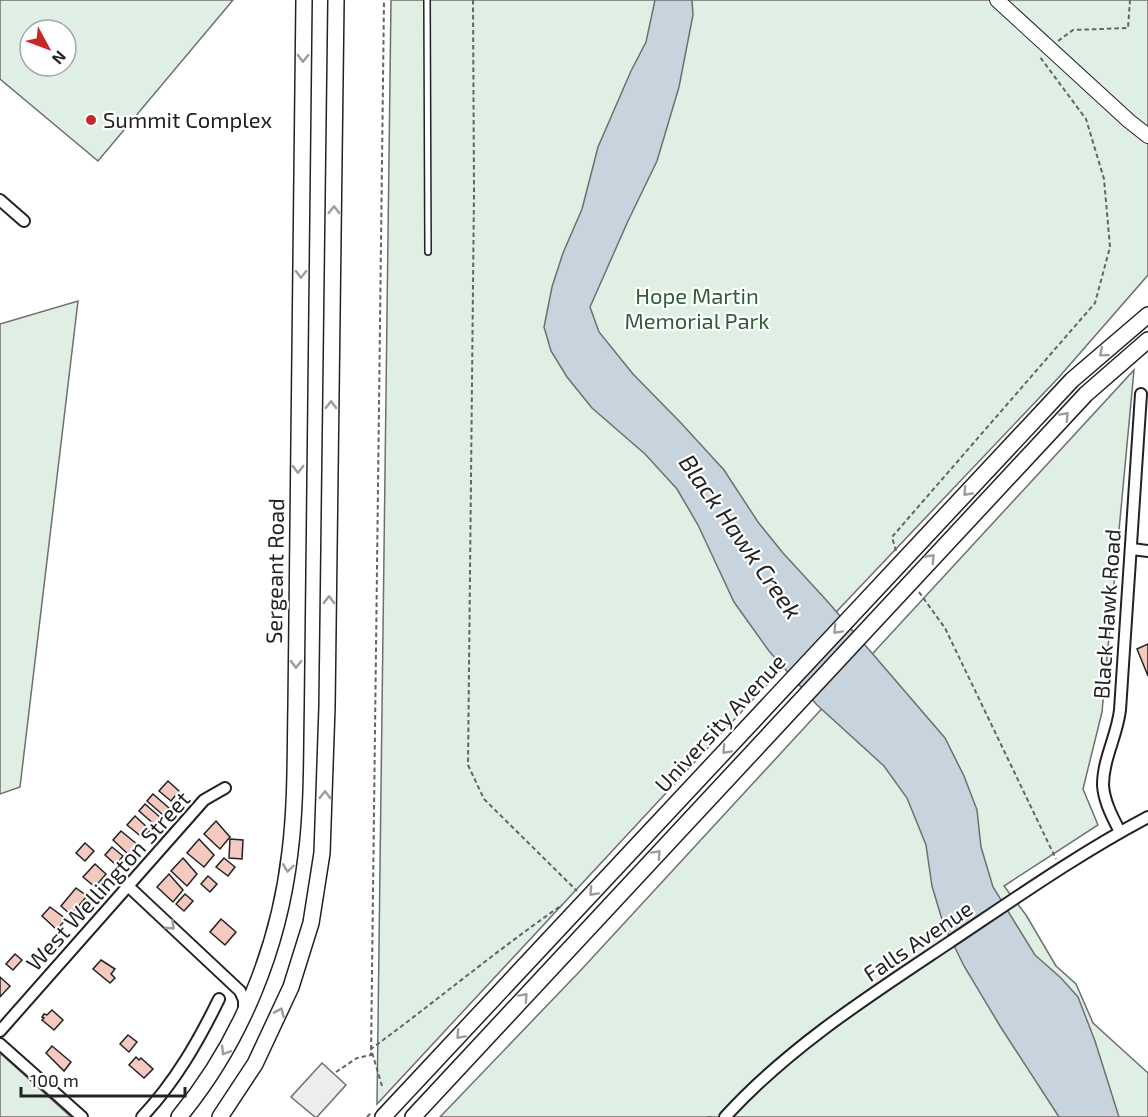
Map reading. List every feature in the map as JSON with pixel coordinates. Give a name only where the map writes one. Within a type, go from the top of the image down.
[{"type":"main road","name":"Sergeant Road","points":[[179,1117],[205,1083],[243,1018],[260,978],[279,917],[291,850],[294,810],[304,0]]},
{"type":"main road","points":[[220,1117],[255,1064],[291,987],[311,923],[322,853],[327,706],[336,0]]},
{"type":"main road","points":[[997,0],[1148,136]]},
{"type":"main road","name":"University Avenue","points":[[383,1117],[1072,380],[1148,315]]},
{"type":"main road","name":"University Avenue","points":[[413,1117],[1086,394],[1148,340]]},
{"type":"street","points":[[0,200],[24,221]]},
{"type":"street","name":"Black Hawk Road","points":[[1120,832],[1107,804],[1103,787],[1105,765],[1119,722],[1141,394]]},
{"type":"street","points":[[1132,549],[1148,551]]},
{"type":"street","name":"West Wellington Street","points":[[0,1031],[204,800],[225,788]]},
{"type":"street","name":"Falls Avenue","points":[[725,1117],[755,1085],[824,1028],[1034,886],[1148,817]]},
{"type":"street","points":[[128,886],[240,991],[244,1000],[243,1018]]},
{"type":"street","points":[[142,1117],[163,1095],[180,1071],[219,999]]},
{"type":"street","points":[[0,1044],[82,1117]]},
{"type":"lane","points":[[428,0],[428,252]]},
{"type":"path","points":[[336,1072],[357,1058],[371,1054],[384,0]]},
{"type":"path","points":[[473,0],[474,191],[468,765],[484,800],[579,893]]},
{"type":"path","points":[[371,1049],[562,904]]},
{"type":"path","points":[[371,1049],[382,1086]]},
{"type":"path","points":[[707,1117],[715,1117]]},
{"type":"green space","name":"Summit Complex","points":[[0,0],[233,0],[98,161],[0,79]]},
{"type":"green space","name":"Hope Martin Memorial Park","points":[[391,0],[1148,0],[1148,275],[1060,376],[745,708],[377,1104]]},
{"type":"green space","points":[[78,301],[20,787],[0,794],[0,324]]},
{"type":"green space","points":[[1134,370],[1102,712],[1083,789],[1098,825],[1004,886],[1026,915],[1056,966],[1076,984],[1093,1023],[1148,1073],[1148,1117],[440,1117],[581,970]]},
{"type":"green space","points":[[1,1054],[71,1117],[0,1117]]},
{"type":"shaded area","points":[[322,1063],[346,1085],[315,1117],[291,1097]]},
{"type":"water","name":"Black Hawk Creek","points":[[655,0],[692,0],[693,15],[679,87],[657,161],[590,307],[599,332],[633,374],[724,470],[758,522],[783,553],[945,738],[964,776],[977,810],[981,847],[993,887],[1035,955],[1078,997],[1095,1041],[1119,1117],[1059,1117],[964,966],[943,923],[932,886],[926,845],[907,798],[884,766],[817,705],[769,651],[734,602],[698,525],[677,489],[645,454],[592,408],[567,377],[551,351],[544,327],[552,287],[563,253],[582,209],[598,147],[646,42]]},
{"type":"building","points":[[1148,644],[1148,676],[1137,649]]},
{"type":"building","points":[[168,781],[179,791],[171,801],[159,791]]},
{"type":"building","points":[[153,794],[169,808],[163,815],[147,801]]},
{"type":"building","points":[[145,804],[161,818],[155,825],[139,811]]},
{"type":"building","points":[[135,816],[150,830],[143,838],[127,825]]},
{"type":"building","points":[[216,821],[230,837],[220,849],[204,834]]},
{"type":"building","points":[[121,831],[138,845],[129,855],[113,840]]},
{"type":"building","points":[[199,839],[214,855],[204,867],[187,853]]},
{"type":"building","points":[[230,839],[243,840],[242,859],[229,858]]},
{"type":"building","points":[[85,843],[94,851],[85,861],[76,853]]},
{"type":"building","points":[[112,847],[123,856],[116,865],[105,855]]},
{"type":"building","points":[[183,858],[197,874],[187,886],[171,871]]},
{"type":"building","points":[[224,858],[235,867],[228,876],[216,867]]},
{"type":"building","points":[[95,864],[106,874],[95,887],[83,877]]},
{"type":"building","points":[[169,874],[183,890],[173,902],[157,887]]},
{"type":"building","points":[[208,876],[217,884],[210,892],[201,884]]},
{"type":"building","points":[[76,888],[87,896],[71,915],[61,906]]},
{"type":"building","points":[[185,894],[193,901],[184,911],[176,904]]},
{"type":"building","points":[[50,907],[66,919],[57,930],[42,916]]},
{"type":"building","points":[[221,919],[236,932],[225,945],[210,932]]},
{"type":"building","points":[[15,954],[22,960],[13,970],[6,964]]},
{"type":"building","points":[[101,960],[115,969],[111,974],[115,978],[110,983],[93,969]]},
{"type":"building","points":[[0,977],[10,986],[0,997]]},
{"type":"building","points":[[52,1010],[63,1020],[54,1030],[42,1020],[44,1014],[47,1015]]},
{"type":"building","points":[[128,1035],[137,1042],[129,1052],[120,1044]]},
{"type":"building","points":[[52,1046],[71,1062],[64,1071],[46,1053]]},
{"type":"building","points":[[136,1057],[139,1060],[141,1058],[153,1069],[144,1078],[129,1065]]},
{"type":"place","name":"Summit Complex","points":[[91,120]]}]
